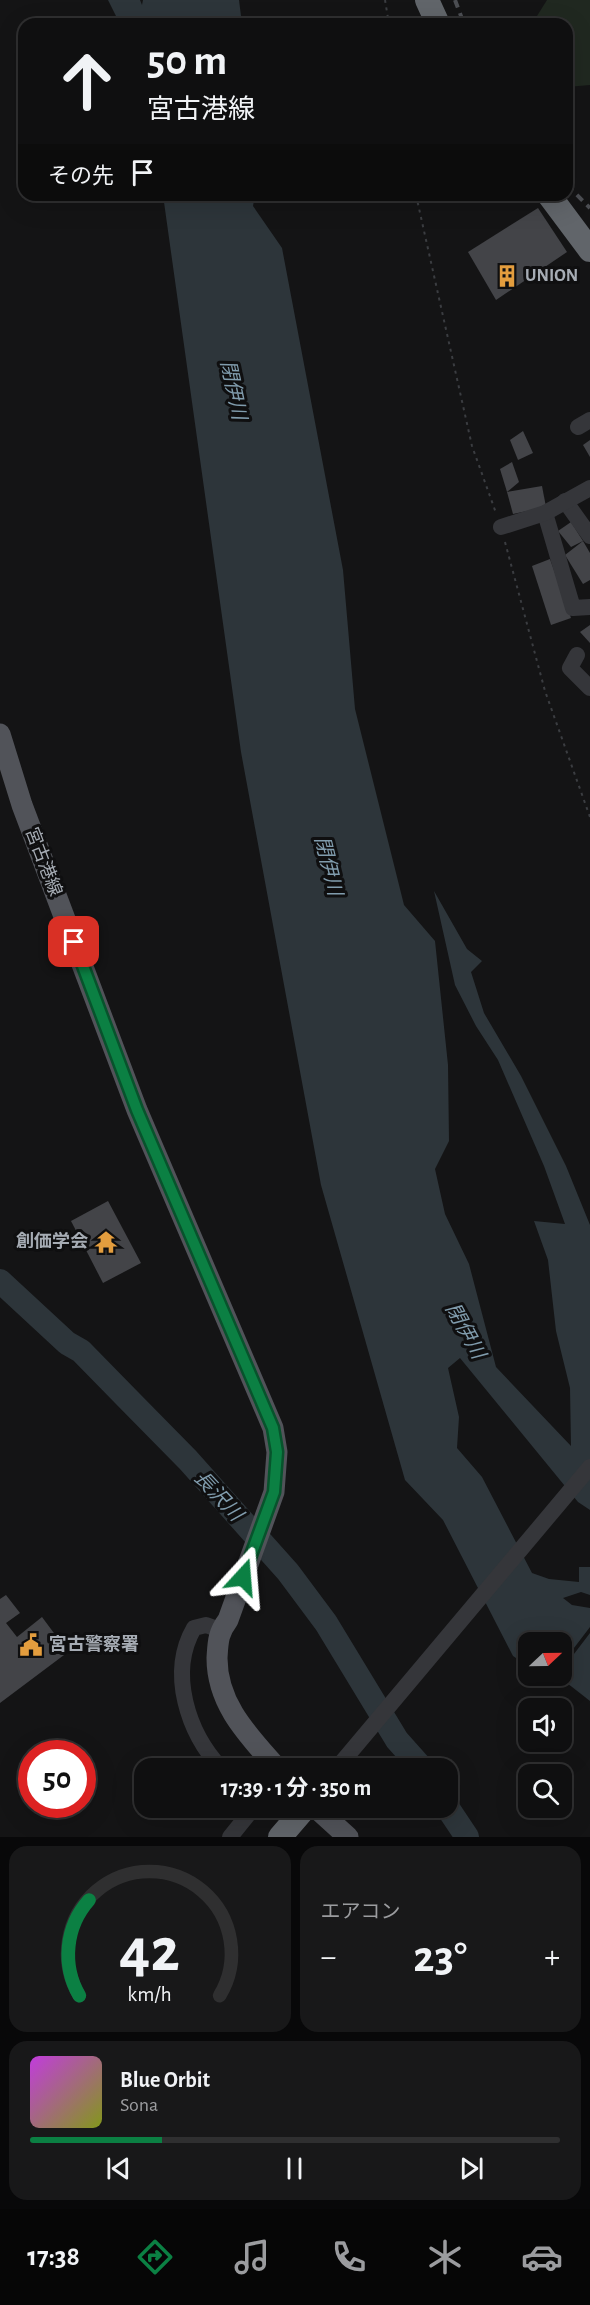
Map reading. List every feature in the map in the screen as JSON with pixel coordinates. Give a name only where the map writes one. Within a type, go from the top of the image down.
[{"type":"highway","points":[[427,0],[435,18]]},
{"type":"highway","points":[[553,201],[590,250]]},
{"type":"highway","points":[[280,1837],[296,1818]]},
{"type":"main road","name":"宮古港線","points":[[0,734],[4,762],[137,1110],[273,1428],[277,1452],[274,1492],[224,1625]]},
{"type":"main road","points":[[224,1625],[217,1668],[223,1695],[238,1724],[268,1758]]},
{"type":"main road","points":[[327,1818],[348,1837]]},
{"type":"street","points":[[501,527],[545,513],[590,488]]},
{"type":"street","points":[[565,501],[590,536]]},
{"type":"street","points":[[545,513],[573,608],[590,607]]},
{"type":"street","points":[[577,655],[570,668],[590,688]]},
{"type":"street","points":[[345,1758],[590,1467]]},
{"type":"street","points":[[212,1758],[191,1723],[183,1683],[184,1662],[194,1628],[224,1625]]},
{"type":"street","points":[[230,1837],[245,1818]]},
{"type":"path","points":[[385,0],[388,18]]},
{"type":"path","points":[[417,201],[472,446],[501,527],[545,691],[590,816]]},
{"type":"shaded area","points":[[547,0],[590,0],[590,85],[573,86],[573,18],[536,18]]},
{"type":"water","points":[[108,0],[140,0],[142,5],[143,0],[239,0],[241,18],[117,18]]},
{"type":"water","name":"閉伊川","points":[[164,201],[254,201],[253,206],[282,248],[343,570],[355,709],[404,905],[435,941],[448,1065],[449,1141],[435,1169],[445,1214],[469,1264],[496,1367],[571,1446],[570,1388],[556,1331],[548,1260],[534,1221],[565,1224],[544,1166],[498,1060],[476,1026],[455,985],[434,891],[467,949],[482,961],[471,972],[484,1013],[521,1076],[566,1166],[590,1225],[590,1510],[578,1502],[460,1358],[448,1368],[459,1417],[457,1448],[482,1477],[532,1573],[549,1579],[579,1582],[579,1567],[590,1567],[590,1595],[581,1592],[563,1598],[572,1605],[590,1608],[590,1627],[572,1651],[572,1632],[518,1632],[518,1659],[513,1656],[443,1520],[405,1480],[321,1185],[241,752]]},
{"type":"water","points":[[590,1633],[590,1701],[571,1686],[572,1657]]},
{"type":"building","name":"UNION","points":[[538,208],[567,252],[496,300],[468,252]]},
{"type":"building","points":[[523,431],[533,453],[518,460],[510,440]]},
{"type":"building","points":[[590,440],[590,457],[583,445]]},
{"type":"building","points":[[512,462],[519,482],[507,492],[500,469]]},
{"type":"building","points":[[542,486],[546,507],[513,514],[507,492]]},
{"type":"building","points":[[571,522],[583,541],[571,547],[558,531]]},
{"type":"building","points":[[583,541],[590,553],[590,580],[583,584],[565,555]]},
{"type":"building","points":[[550,559],[571,618],[551,625],[532,566]]},
{"type":"building","points":[[590,625],[590,643],[580,632]]},
{"type":"building","name":"創価学会","points":[[108,1201],[141,1263],[103,1283],[71,1221]]},
{"type":"building","name":"宮古警察署","points":[[6,1595],[20,1613],[6,1623],[17,1637],[42,1617],[68,1652],[0,1703],[0,1599]]},
{"type":"waterway","name":"長沢川","points":[[0,1281],[67,1343],[81,1351],[188,1460],[288,1572],[326,1623],[397,1740],[413,1758]]},
{"type":"waterway","name":"長沢川","points":[[454,1818],[467,1837]]},
{"type":"railway","points":[[455,0],[462,18]]},
{"type":"railway","points":[[573,191],[590,208]]},
{"type":"place","name":"UNION","points":[[507,276]]},
{"type":"place","name":"創価学会","points":[[106,1242]]},
{"type":"place","name":"宮古警察署","points":[[31,1645]]},
{"type":"route","points":[[74,942],[137,1110],[273,1428],[277,1452],[273,1474],[274,1492],[243,1577]]}]
